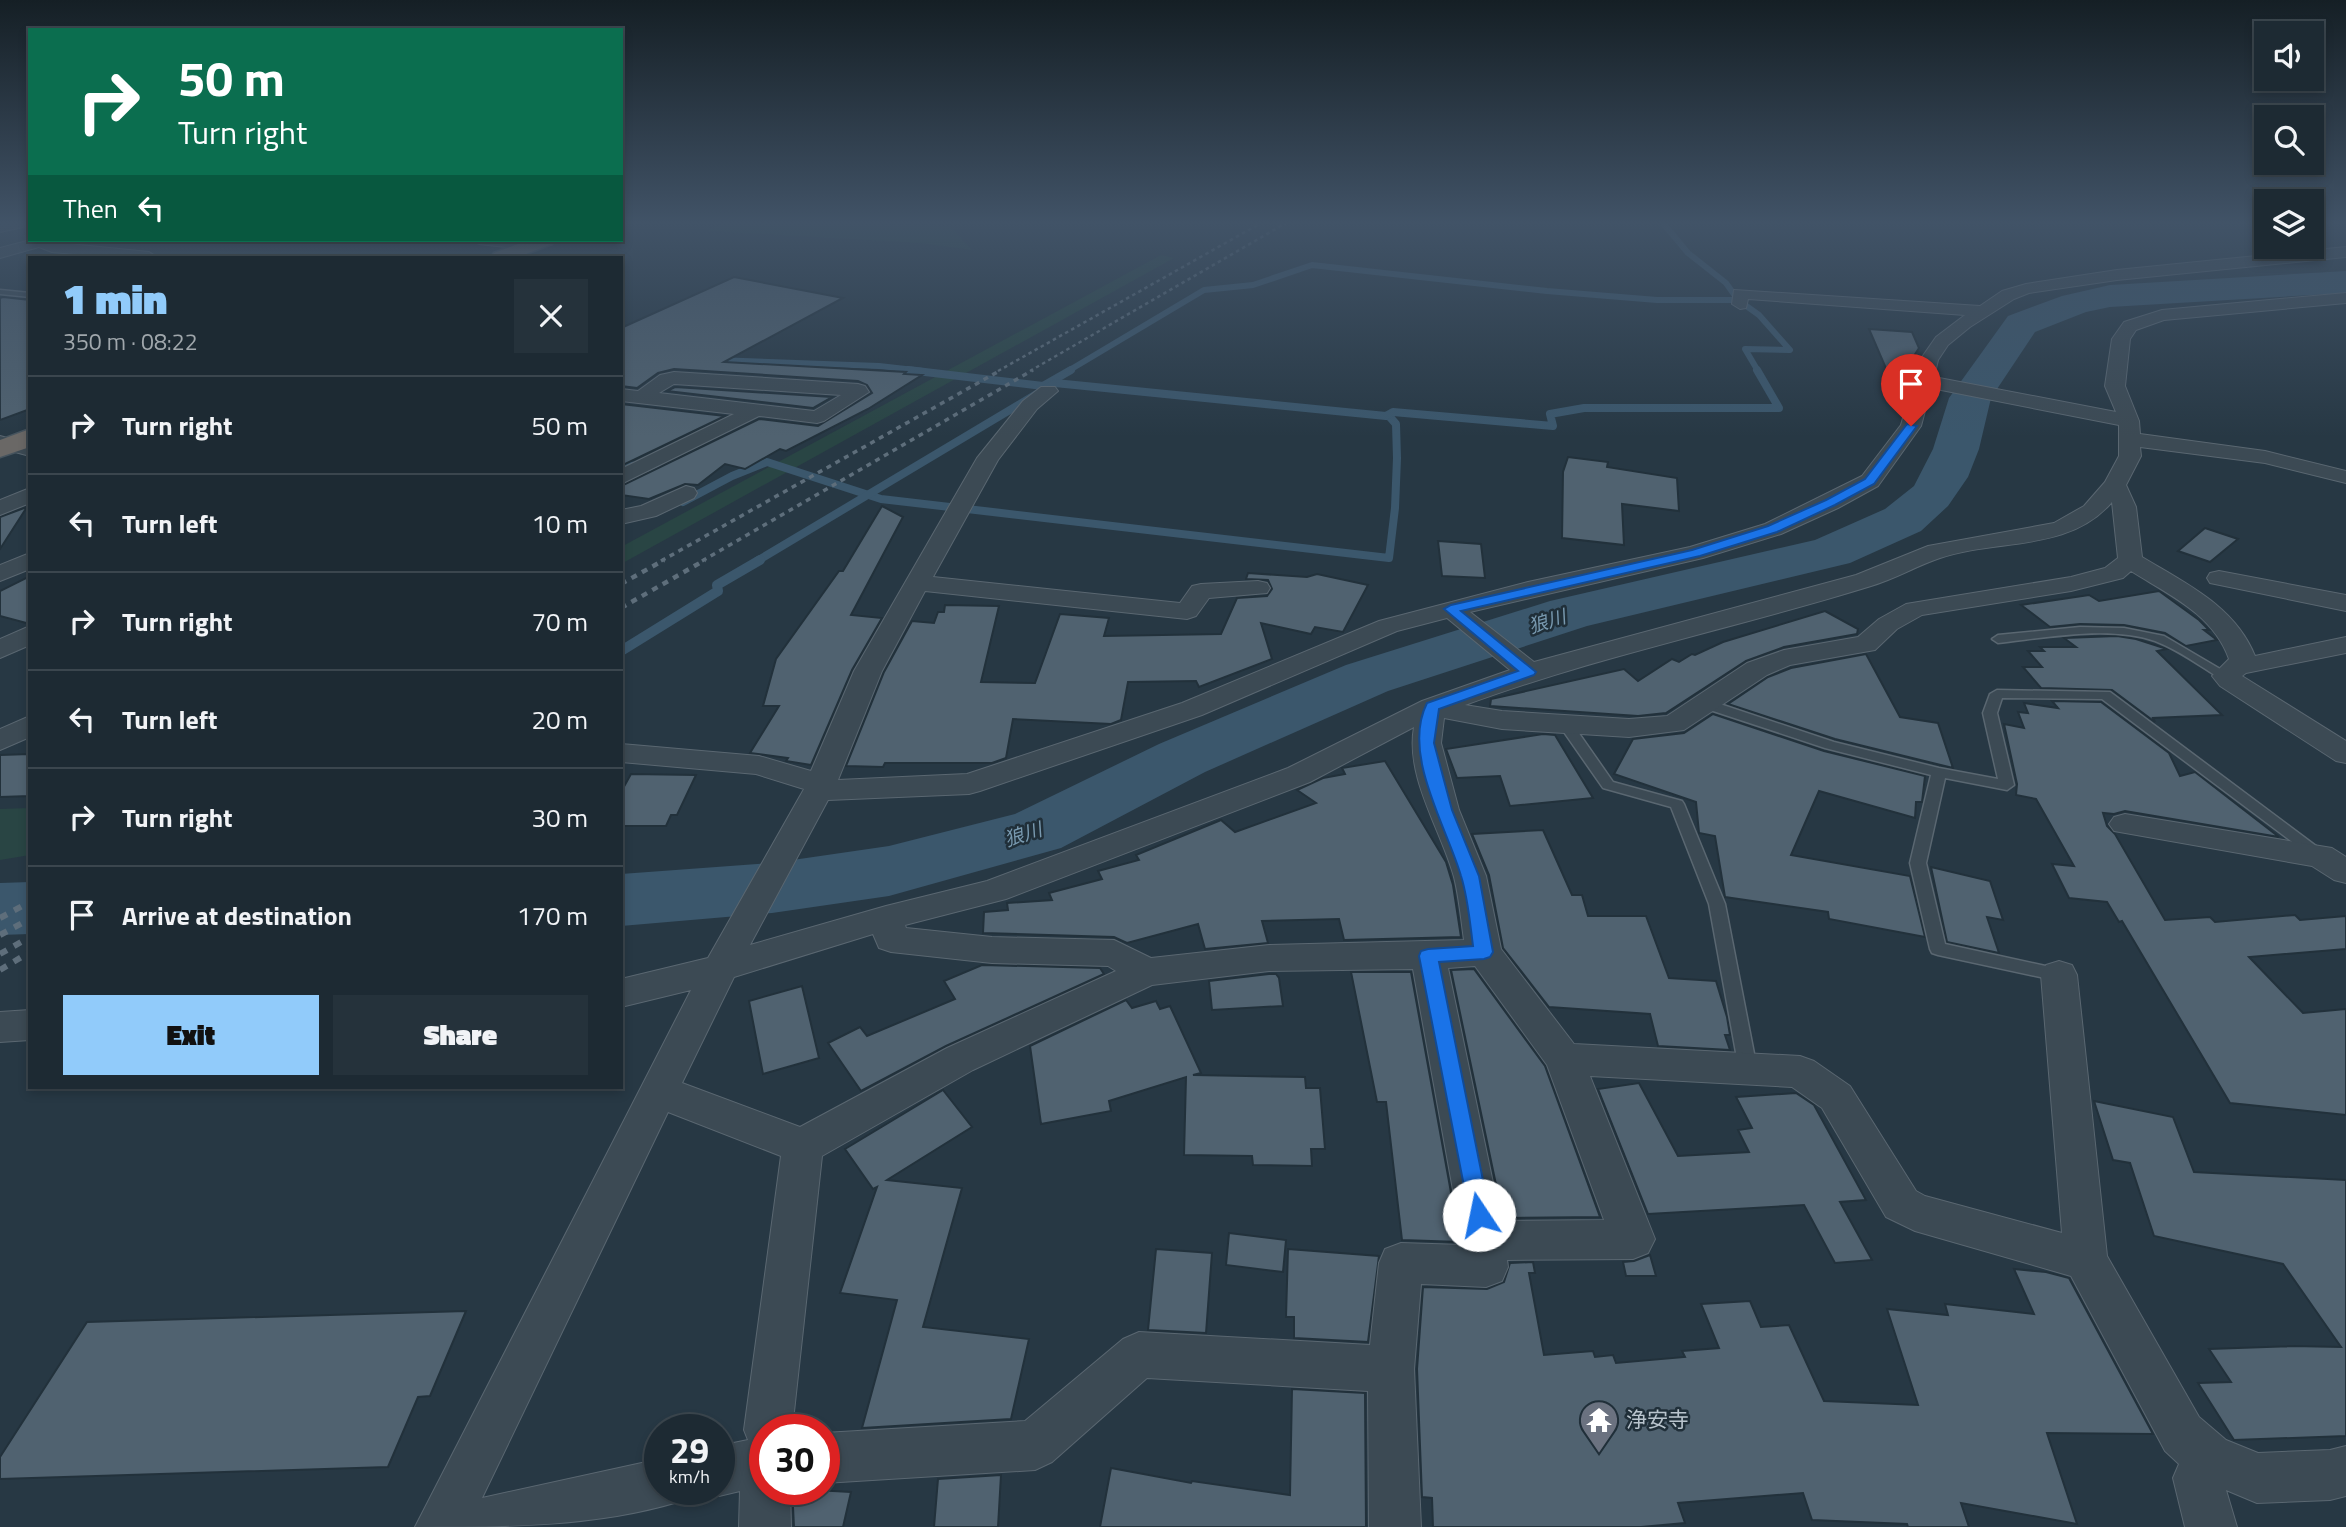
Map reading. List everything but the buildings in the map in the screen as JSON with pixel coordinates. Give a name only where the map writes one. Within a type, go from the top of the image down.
[{"type":"street","points":[[1740,294],[1740,304]]},
{"type":"street","points":[[1757,294],[1984,311]]},
{"type":"street","points":[[623,753],[759,765],[819,788],[970,784],[1192,709],[1388,626],[1695,553],[1773,529],[1870,481],[1911,426],[1928,360],[1942,341],[2011,294]]},
{"type":"street","points":[[623,993],[666,984],[886,918],[994,891],[1299,775],[1432,707],[1526,669],[1865,580],[1936,551],[2062,529],[2092,511],[2115,485],[2130,456],[2129,430],[2115,386],[2121,339],[2130,326],[2162,315],[2346,298]]},
{"type":"street","points":[[623,395],[817,416],[859,392],[674,378],[667,379],[642,397]]},
{"type":"street","points":[[1921,380],[2026,402],[2129,430],[2264,457],[2346,477]]},
{"type":"street","points":[[441,1527],[720,968],[819,788],[868,671],[988,458],[1030,405],[1048,391]]},
{"type":"street","points":[[623,477],[756,410]]},
{"type":"street","points":[[623,459],[652,463]]},
{"type":"street","points":[[2115,485],[2125,506],[2130,560]]},
{"type":"street","points":[[623,517],[648,511],[686,493]]},
{"type":"street","points":[[0,508],[28,496]]},
{"type":"street","points":[[0,562],[28,560]]},
{"type":"street","points":[[2130,560],[2200,605],[2239,642],[2243,661],[2233,670]]},
{"type":"street","points":[[1432,707],[1502,720],[1629,728],[1674,724],[1745,677],[1784,657],[1866,644],[1888,624],[1915,609],[2071,584],[2114,573],[2130,560]]},
{"type":"street","points":[[0,574],[28,561]]},
{"type":"street","points":[[2219,578],[2346,603]]},
{"type":"street","points":[[919,583],[1187,611],[1201,591],[1258,589]]},
{"type":"street","points":[[1454,612],[1526,669]]},
{"type":"street","points":[[0,650],[28,635]]},
{"type":"street","points":[[2233,670],[2346,645]]},
{"type":"street","points":[[2233,670],[2259,701],[2346,754]]},
{"type":"street","points":[[1432,707],[1426,743],[1443,810],[1471,876],[1484,952],[1564,1059],[1633,1239],[1484,1241]]},
{"type":"street","points":[[0,742],[28,726]]},
{"type":"street","points":[[0,742],[28,740]]},
{"type":"street","points":[[2125,824],[2334,864]]},
{"type":"street","points":[[886,918],[891,939],[992,950],[1114,953],[1146,972]]},
{"type":"street","points":[[658,1091],[803,1146],[960,1059],[1146,972],[1269,958],[1428,956],[1484,952]]},
{"type":"street","points":[[1395,1527],[1391,1369],[1401,1263],[1486,1267],[1484,1241],[1428,956]]},
{"type":"street","points":[[2059,975],[2086,1259],[2182,1434],[2208,1457],[2257,1478],[2330,1475],[2346,1471]]},
{"type":"street","points":[[0,1027],[28,1025]]},
{"type":"street","points":[[1564,1059],[1800,1072],[1836,1097],[1901,1204],[1914,1212],[2086,1259]]},
{"type":"street","points":[[770,1414],[803,1146]]},
{"type":"street","points":[[840,1457],[1035,1446],[1139,1355],[1391,1369]]},
{"type":"street","points":[[2208,1457],[2198,1478],[2211,1527]]},
{"type":"street","points":[[465,1527],[644,1488]]},
{"type":"street","points":[[765,1505],[765,1527]]},
{"type":"lane","points":[[1998,639],[2093,631],[2128,633],[2158,638],[2233,670]]},
{"type":"lane","points":[[1706,704],[1830,745],[1939,772],[2007,785],[1990,713],[1997,694],[2105,695],[2334,864]]},
{"type":"lane","points":[[1564,722],[1608,785],[1677,804],[1717,904],[1748,1069]]},
{"type":"lane","points":[[1939,772],[1918,863],[1938,949],[2059,975]]},
{"type":"green space","points":[[1088,294],[1108,294],[623,563],[623,546]]},
{"type":"green space","points":[[28,808],[28,855],[0,860],[0,809]]},
{"type":"waterway","points":[[1068,371],[1197,294]]},
{"type":"waterway","points":[[1587,294],[1657,300],[1738,300]]},
{"type":"waterway","points":[[1734,294],[1738,300]]},
{"type":"waterway","name":"狼川","points":[[623,900],[772,888],[889,871],[1037,832],[1182,758],[1367,678],[1570,613],[1832,552],[1903,520],[1931,496],[1944,477],[1956,449],[1970,398],[2021,324],[2075,304],[2110,296],[2139,294]]},
{"type":"waterway","points":[[1738,300],[1759,315],[1790,350],[1745,349],[1758,371]]},
{"type":"waterway","points":[[715,360],[879,366],[923,371]]},
{"type":"waterway","points":[[908,370],[1043,386],[1071,370]]},
{"type":"waterway","points":[[868,495],[1055,383],[1386,416],[1393,412],[1553,426],[1550,414],[1584,408],[1779,408],[1757,370]]},
{"type":"waterway","points":[[868,495],[881,499],[1389,558],[1397,458],[1396,424],[1389,416]]},
{"type":"waterway","points":[[683,502],[732,476],[767,462],[868,495]]},
{"type":"waterway","points":[[623,464],[670,471]]},
{"type":"waterway","points":[[757,561],[868,495]]},
{"type":"waterway","points":[[623,650],[718,591],[717,585],[760,560]]},
{"type":"waterway","name":"狼川","points":[[0,909],[28,908]]},
{"type":"railway","points":[[998,371],[1134,294]]},
{"type":"railway","points":[[1030,371],[1163,294]]},
{"type":"railway","points":[[661,561],[1001,370]]},
{"type":"railway","points":[[702,561],[1033,370]]},
{"type":"railway","points":[[623,583],[664,560]]},
{"type":"railway","points":[[623,607],[705,560]]},
{"type":"railway","points":[[0,918],[28,903]]},
{"type":"railway","points":[[0,935],[28,920]]},
{"type":"railway","points":[[0,954],[28,938]]},
{"type":"railway","points":[[0,970],[28,953]]},
{"type":"place","name":"浄安寺","points":[[1599,1454]]},
{"type":"route","points":[[1479,1215],[1428,956],[1484,952],[1471,876],[1443,810],[1426,743],[1432,707],[1529,672],[1451,609],[1528,589],[1695,553],[1773,529],[1870,481],[1911,426]]}]
